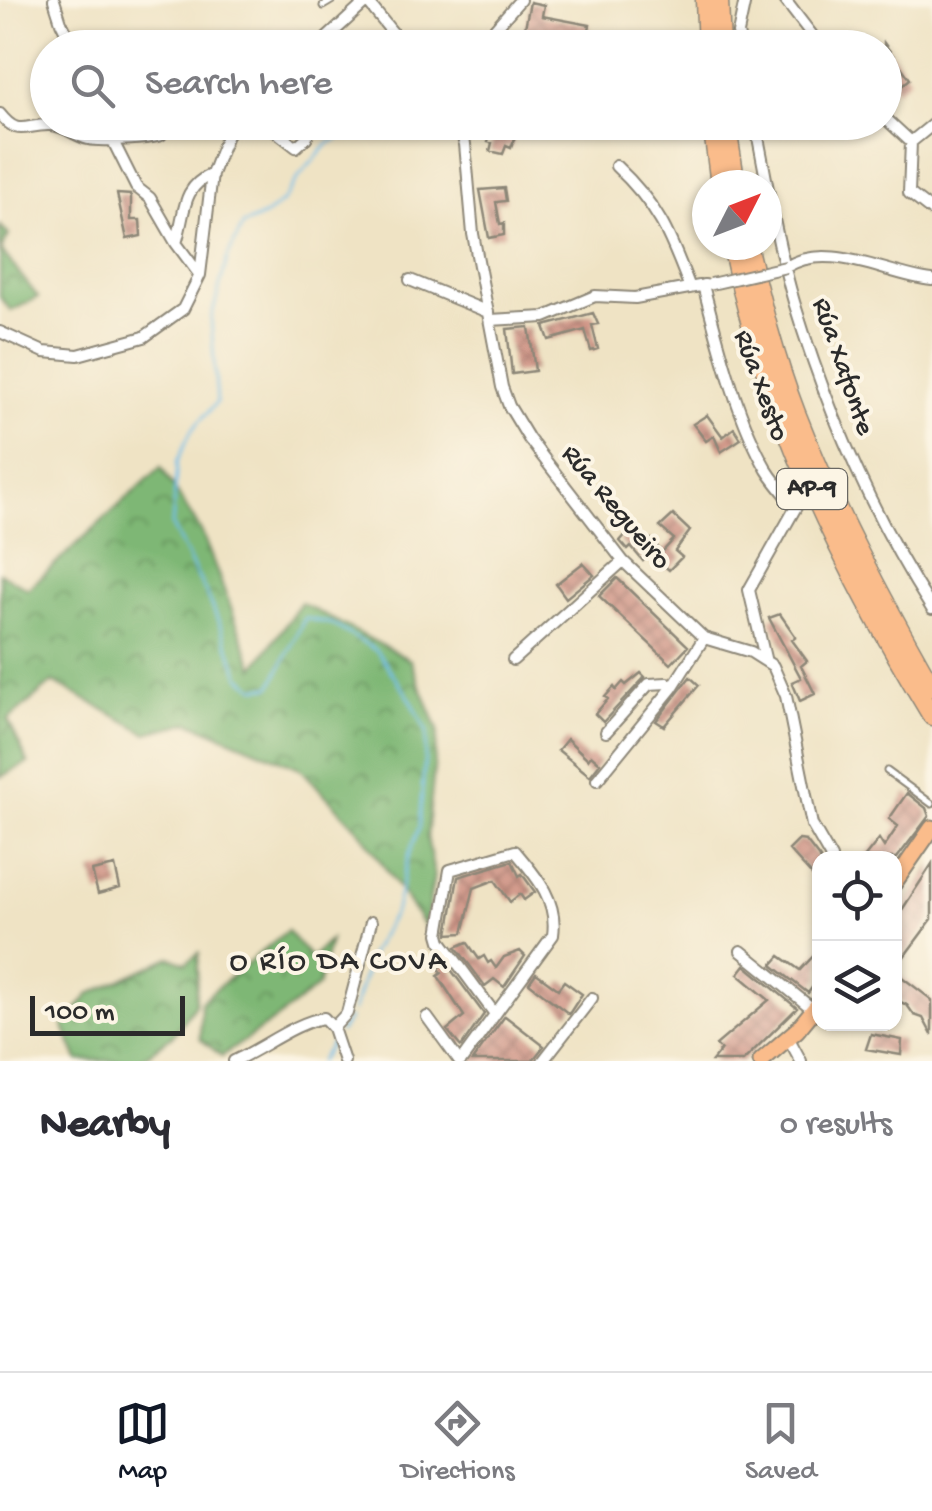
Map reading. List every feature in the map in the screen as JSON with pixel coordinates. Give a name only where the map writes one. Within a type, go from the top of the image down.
[{"type":"highway","points":[[705,0],[706,30]]},
{"type":"highway","points":[[719,0],[720,30]]},
{"type":"highway","points":[[714,140],[718,170]]},
{"type":"highway","points":[[729,140],[734,170]]},
{"type":"highway","name":"AP-9","points":[[735,260],[768,376],[802,468],[843,555],[932,716]]},
{"type":"highway","name":"AP-9","points":[[751,260],[765,322],[796,412],[833,498],[932,686]]},
{"type":"highway","points":[[902,871],[932,828]]},
{"type":"highway","points":[[761,1061],[812,1011]]},
{"type":"street","points":[[54,0],[64,30]]},
{"type":"street","points":[[494,30],[520,0]]},
{"type":"street","points":[[739,30],[746,0]]},
{"type":"street","points":[[785,0],[808,30]]},
{"type":"street","points":[[338,30],[366,1],[391,30]]},
{"type":"street","points":[[0,114],[8,126],[30,127]]},
{"type":"street","points":[[932,125],[911,142],[909,193],[932,212]]},
{"type":"street","points":[[902,134],[911,142]]},
{"type":"street","points":[[117,140],[136,187],[150,198],[176,244],[200,275]]},
{"type":"street","points":[[0,332],[44,352],[78,355],[144,337],[182,310],[200,275],[212,174],[225,140]]},
{"type":"street","name":"Rúa Regueiro","points":[[464,140],[473,234],[508,406],[623,561],[704,638],[766,658]]},
{"type":"street","name":"Rúa Xafonte","points":[[759,140],[794,300],[842,439],[894,548],[932,609]]},
{"type":"street","points":[[616,166],[638,186],[667,226],[690,288]]},
{"type":"street","points":[[176,244],[187,198],[196,182],[212,174]]},
{"type":"street","points":[[410,280],[489,316],[545,317],[595,296],[635,298],[707,285],[786,267],[800,258],[820,256],[932,280]]},
{"type":"street","name":"Rúa Xesto","points":[[707,285],[723,360],[756,447],[768,471],[796,507],[749,590],[766,658]]},
{"type":"street","points":[[513,660],[623,561]]},
{"type":"street","points":[[596,780],[672,688],[704,638]]},
{"type":"street","points":[[766,658],[774,666],[786,696],[812,826],[827,851]]},
{"type":"street","points":[[606,732],[649,684],[667,683],[672,688]]},
{"type":"street","points":[[426,1018],[460,1061],[495,1014],[553,935],[556,914],[539,879],[515,851],[450,870],[440,934],[495,1014]]},
{"type":"street","points":[[333,1028],[347,1013],[371,922]]},
{"type":"street","points":[[741,952],[812,1002]]},
{"type":"street","points":[[543,1061],[592,998]]},
{"type":"street","points":[[234,1061],[265,1048],[308,1020],[324,1018],[333,1028],[344,1061]]},
{"type":"street","points":[[788,1037],[801,1061]]},
{"type":"lane","points":[[324,6],[333,0]]},
{"type":"lane","points":[[887,771],[932,804]]},
{"type":"green space","points":[[0,226],[9,235],[1,250],[38,297],[11,311],[0,297]]},
{"type":"green space","points":[[161,467],[202,533],[254,668],[301,603],[410,660],[438,730],[427,837],[434,875],[425,927],[363,835],[300,768],[190,722],[147,733],[53,682],[8,720],[28,763],[0,777],[0,573],[28,589]]},
{"type":"green space","points":[[287,931],[311,958],[330,940],[318,986],[222,1056],[200,1039],[201,1001]]},
{"type":"green space","points":[[199,953],[195,1004],[173,1035],[139,1061],[78,1060],[63,1025],[90,994],[170,957],[186,963]]},
{"type":"building","points":[[530,2],[544,5],[542,16],[590,25],[589,30],[525,30]]},
{"type":"building","points":[[902,68],[910,79],[902,86]]},
{"type":"building","points":[[514,140],[503,154],[490,151],[492,143],[488,142]]},
{"type":"building","points":[[504,188],[506,201],[496,202],[504,235],[489,238],[480,190]]},
{"type":"building","points":[[117,194],[131,195],[131,220],[140,220],[141,236],[127,239]]},
{"type":"building","points":[[593,313],[598,324],[592,325],[598,349],[591,351],[585,330],[549,340],[544,326]]},
{"type":"building","points":[[529,327],[535,371],[512,374],[507,329]]},
{"type":"building","points":[[707,415],[723,437],[734,428],[741,439],[721,452],[714,436],[706,441],[693,424]]},
{"type":"building","points":[[673,515],[690,531],[675,551],[682,557],[669,570],[650,553],[643,561],[620,541],[629,531],[644,546],[651,539],[662,552],[674,539],[660,527]]},
{"type":"building","points":[[583,563],[594,575],[566,598],[556,584]]},
{"type":"building","points":[[617,578],[688,646],[671,664],[599,596]]},
{"type":"building","points":[[780,614],[807,661],[801,666],[815,694],[800,701],[792,682],[801,678],[769,618]]},
{"type":"building","points":[[641,673],[645,677],[603,722],[595,714],[608,699],[605,697],[614,687],[616,690],[623,682],[626,685]]},
{"type":"building","points":[[690,677],[699,685],[664,726],[656,721]]},
{"type":"building","points":[[567,739],[588,759],[591,755],[600,763],[590,776],[558,750]]},
{"type":"building","points":[[907,793],[926,808],[929,816],[902,851],[870,851],[879,839],[884,847],[898,826],[889,819]]},
{"type":"building","points":[[799,840],[806,841],[814,851],[812,875],[789,850]]},
{"type":"building","points":[[512,861],[519,876],[522,874],[535,892],[524,900],[520,894],[510,902],[495,880],[474,888],[463,933],[448,934],[458,877]]},
{"type":"building","points":[[932,864],[932,919],[902,959],[902,910]]},
{"type":"building","points":[[115,866],[120,888],[98,894],[92,871]]},
{"type":"building","points":[[467,942],[479,959],[484,956],[496,968],[504,957],[520,951],[525,956],[504,987],[494,979],[485,986],[456,947]]},
{"type":"building","points":[[780,956],[800,970],[812,957],[812,988],[808,993],[772,965]]},
{"type":"building","points":[[446,963],[484,1014],[461,1047],[447,1030],[464,1016],[438,976],[442,973],[439,968]]},
{"type":"building","points":[[745,965],[797,1008],[743,1061],[712,1061],[721,1050],[716,1045],[769,1000],[738,974]]},
{"type":"building","points":[[536,973],[558,989],[564,981],[582,994],[569,1014],[529,983]]},
{"type":"building","points":[[902,977],[932,1000],[932,1035],[923,1018],[914,1015],[902,1003]]},
{"type":"building","points":[[505,1016],[544,1046],[532,1061],[472,1061]]},
{"type":"building","points":[[871,1034],[902,1040],[901,1055],[866,1049]]},
{"type":"waterway","points":[[336,140],[298,178],[283,201],[266,215],[243,225],[228,256],[211,319],[217,402],[191,431],[177,462],[172,526],[211,603],[240,676],[255,688],[271,687],[305,618],[332,624],[377,651],[411,700],[427,732],[419,828],[396,909],[371,953],[353,1011]]},
{"type":"waterway","points":[[340,1032],[349,1018]]},
{"type":"waterway","points":[[320,1061],[332,1042]]},
{"type":"district","name":"O RÍO DA COVA","points":[[339,963]]}]
